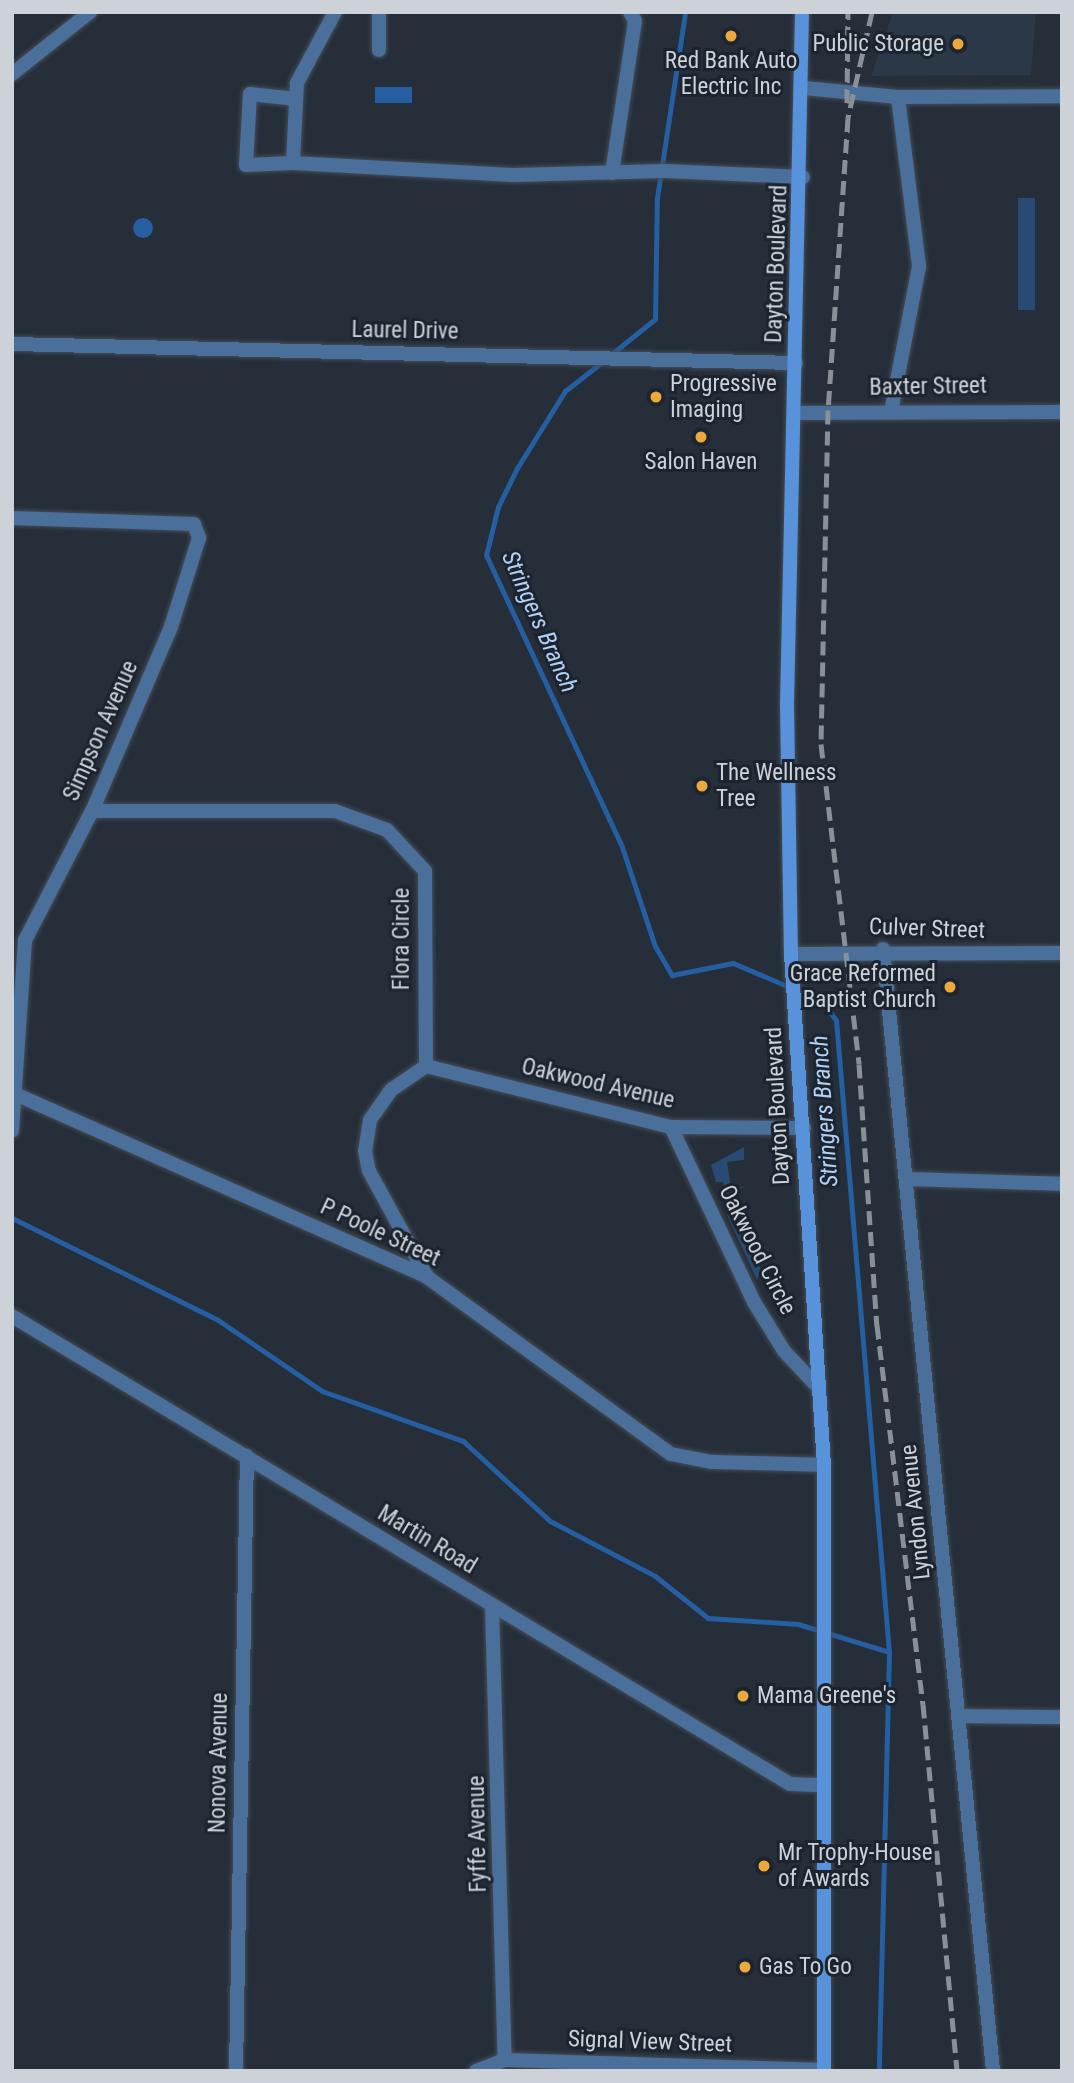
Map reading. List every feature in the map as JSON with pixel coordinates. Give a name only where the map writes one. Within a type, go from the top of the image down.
[{"type":"main road","name":"Dayton Boulevard","points":[[802,12],[803,177],[787,704],[791,954],[804,1128],[815,1384],[824,1465],[824,2070]]},
{"type":"street","points":[[12,74],[90,12]]},
{"type":"street","points":[[379,12],[379,51]]},
{"type":"street","points":[[612,173],[635,21],[630,12]]},
{"type":"street","points":[[293,163],[297,83],[337,13]]},
{"type":"street","points":[[804,88],[898,97],[1062,96]]},
{"type":"street","points":[[296,99],[250,94],[246,165],[293,163],[513,176],[612,173],[803,177]]},
{"type":"street","points":[[891,412],[919,266],[898,97]]},
{"type":"street","name":"Laurel Drive","points":[[12,344],[796,363]]},
{"type":"street","name":"Baxter Street","points":[[796,413],[1062,412]]},
{"type":"street","name":"Simpson Avenue","points":[[12,518],[194,524],[199,538],[172,628],[92,811],[25,940],[12,1131]]},
{"type":"street","name":"Flora Circle","points":[[92,811],[335,811],[387,830],[425,871],[426,1066]]},
{"type":"street","name":"Culver Street","points":[[791,954],[883,949],[1062,953]]},
{"type":"street","name":"Lyndon Avenue","points":[[883,949],[993,2071]]},
{"type":"street","points":[[426,1066],[391,1090],[370,1120],[365,1151],[369,1171],[427,1277]]},
{"type":"street","name":"Oakwood Avenue","points":[[426,1066],[671,1127],[804,1128]]},
{"type":"street","name":"P Poole Street","points":[[15,1094],[427,1277],[671,1454],[712,1462],[824,1465]]},
{"type":"street","name":"Oakwood Circle","points":[[671,1127],[754,1302],[784,1351],[815,1384]]},
{"type":"street","points":[[907,1180],[1062,1184]]},
{"type":"street","name":"Martin Road","points":[[12,1316],[790,1784],[824,1785]]},
{"type":"street","name":"Nonova Avenue","points":[[236,2071],[247,1456]]},
{"type":"street","name":"Fyffe Avenue","points":[[492,1607],[505,2060]]},
{"type":"street","points":[[960,1716],[1062,1717]]},
{"type":"street","name":"Signal View Street","points":[[476,2071],[505,2060],[824,2070]]},
{"type":"shaded area","name":"Public Storage","points":[[893,12],[1036,12],[1031,75],[871,76]]},
{"type":"shaded area","points":[[375,87],[412,87],[412,103],[375,103]]},
{"type":"shaded area","points":[[1018,198],[1035,198],[1035,310],[1018,310]]},
{"type":"shaded area","points":[[143,218],[150,221],[153,228],[150,235],[143,238],[136,235],[133,228],[136,221]]},
{"type":"shaded area","points":[[744,1147],[744,1160],[727,1162],[731,1187],[746,1187],[729,1190],[730,1197],[737,1197],[739,1233],[749,1233],[745,1244],[761,1269],[757,1280],[727,1215],[723,1182],[716,1182],[711,1165]]},
{"type":"waterway","name":"Stringers Branch","points":[[609,356],[655,319],[657,198],[685,12]]},
{"type":"waterway","name":"Stringers Branch","points":[[602,362],[565,391],[517,468],[498,507],[486,555],[621,844],[655,946],[672,975],[733,963],[822,1001],[836,1020],[889,1652],[879,2071]]},
{"type":"waterway","points":[[12,1218],[218,1320],[322,1391],[463,1441],[550,1521],[655,1576],[708,1618],[798,1624],[889,1652]]},
{"type":"railway","points":[[847,103],[848,12]]},
{"type":"railway","points":[[872,12],[848,118],[828,410],[821,744],[859,1064],[877,1325],[923,1704],[957,2071]]},
{"type":"place","name":"Red Bank Auto Electric Inc","points":[[731,36]]},
{"type":"place","name":"Public Storage","points":[[958,44]]},
{"type":"place","name":"Progressive Imaging","points":[[656,397]]},
{"type":"place","name":"Salon Haven","points":[[701,437]]},
{"type":"place","name":"The Wellness Tree","points":[[702,786]]},
{"type":"place","name":"Grace Reformed Baptist Church","points":[[950,987]]},
{"type":"place","name":"Mama Greene's","points":[[743,1696]]},
{"type":"place","name":"Mr Trophy-House of Awards","points":[[764,1866]]},
{"type":"place","name":"Gas To Go","points":[[745,1967]]}]
